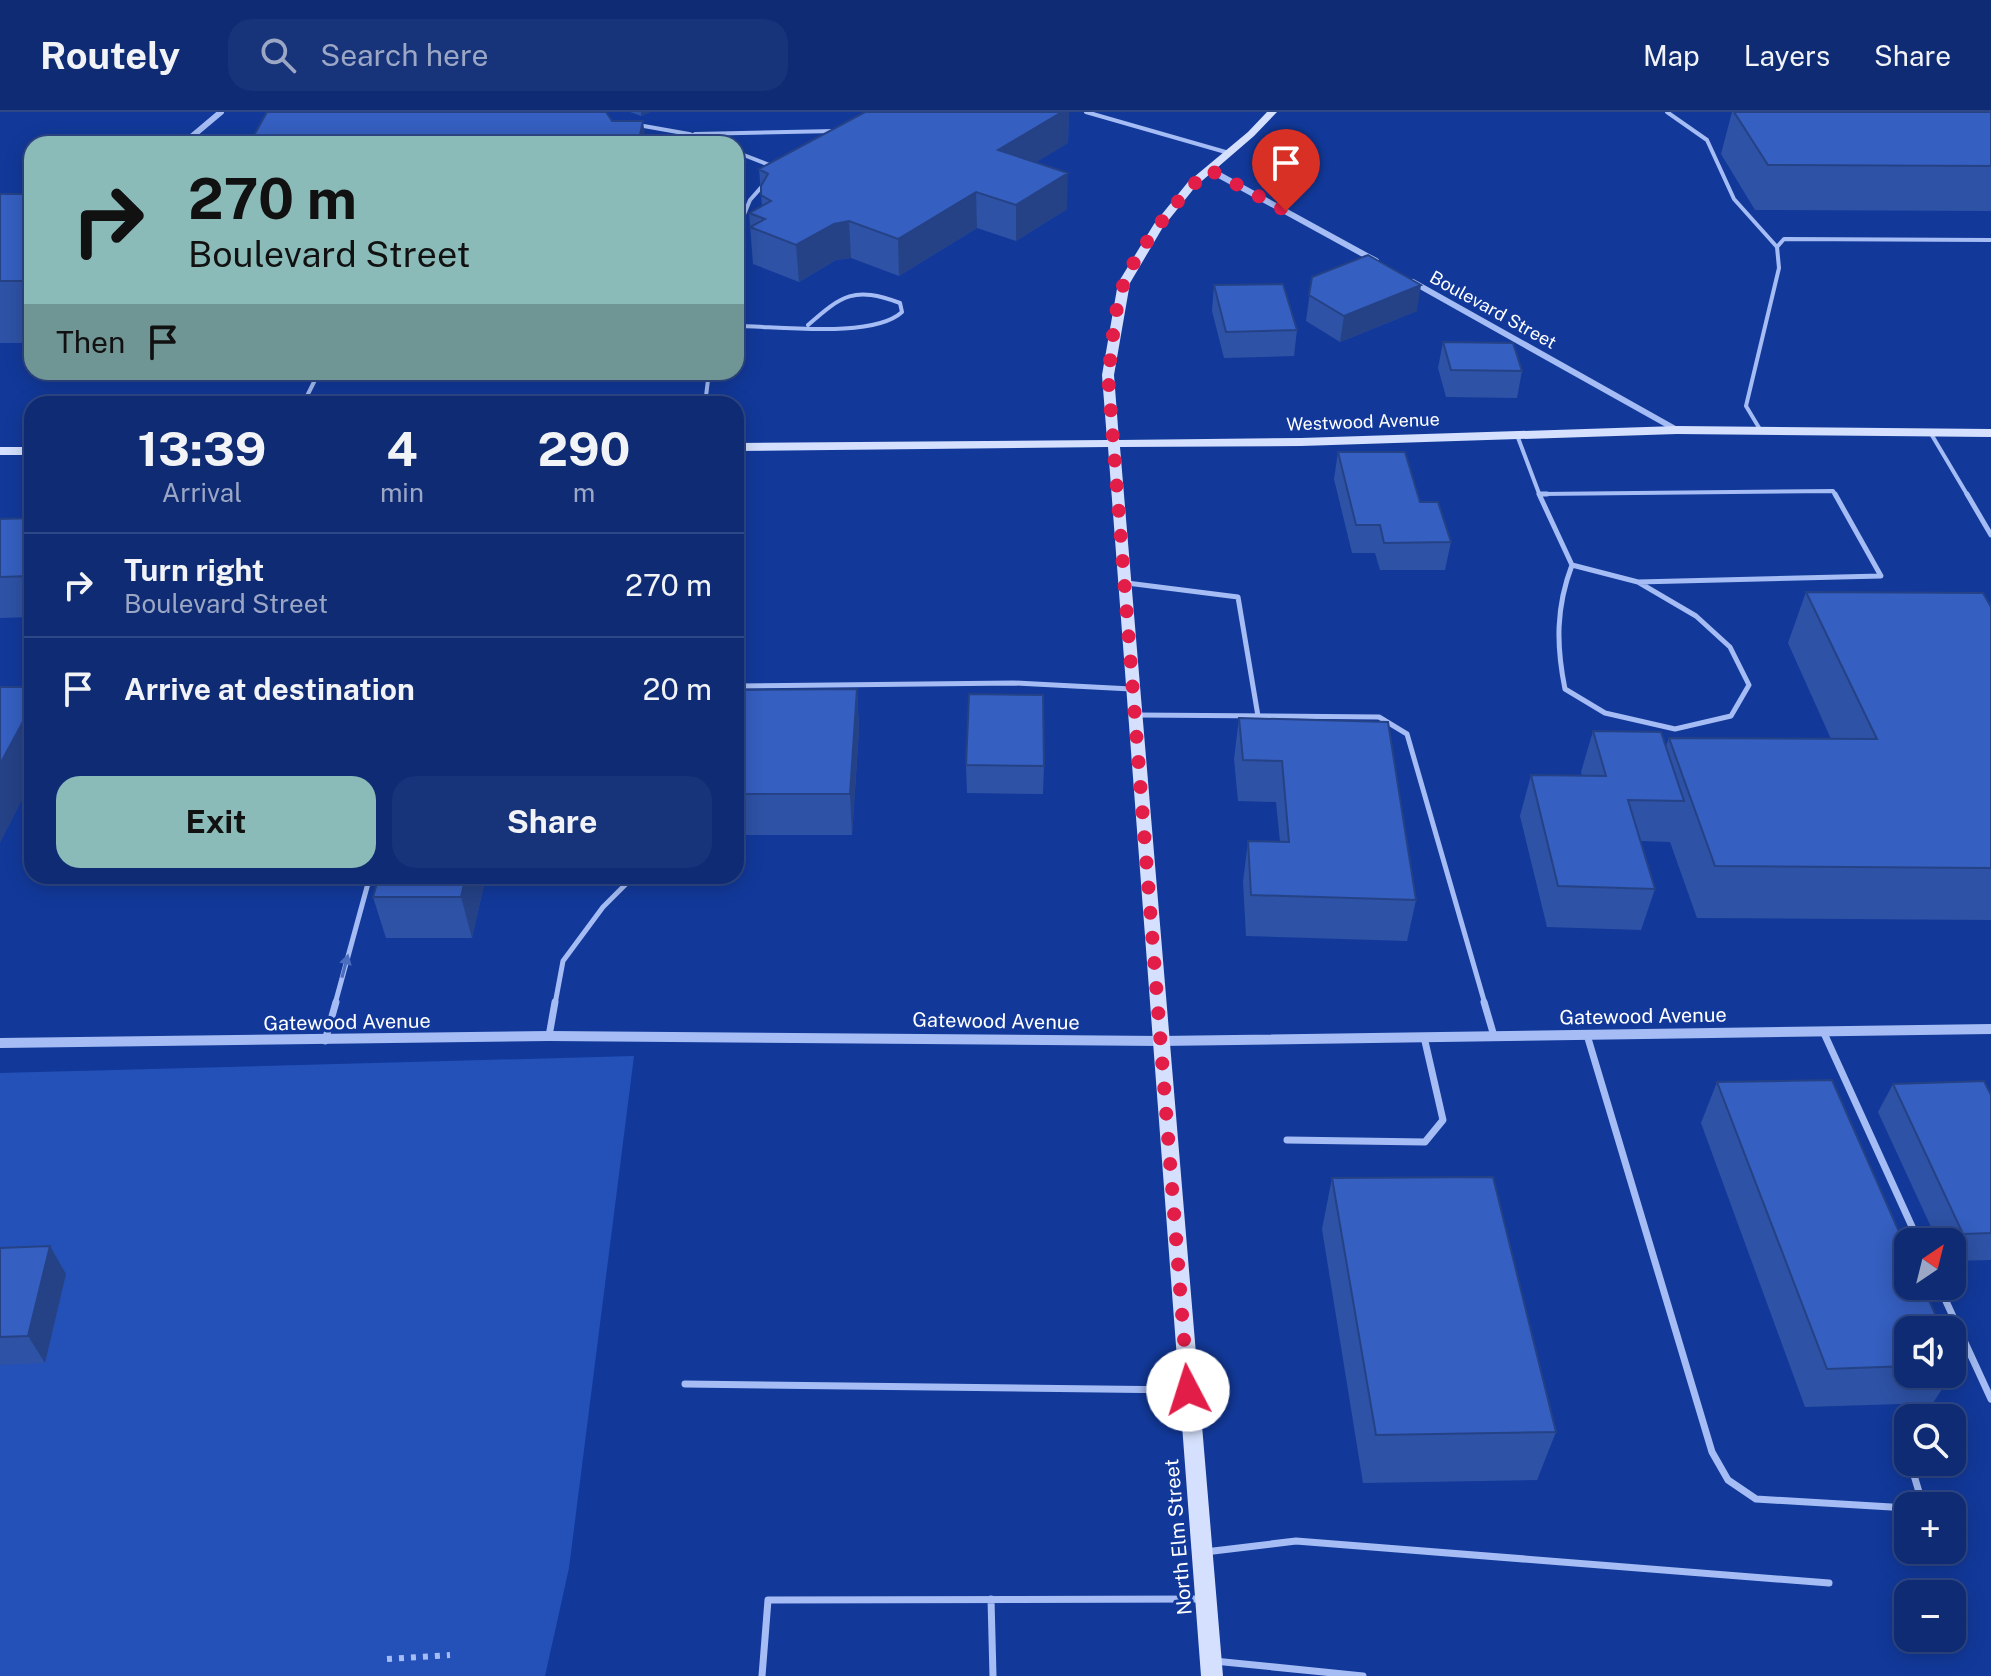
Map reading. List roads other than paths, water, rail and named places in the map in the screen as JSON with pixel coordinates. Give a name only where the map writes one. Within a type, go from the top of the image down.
[{"type":"street","points":[[192,136],[221,112]]},
{"type":"street","name":"North Elm Street","points":[[1211,1668],[1111,444],[1108,375],[1124,283],[1158,226],[1192,184],[1272,112]]},
{"type":"street","points":[[1210,170],[1377,262]]},
{"type":"street","name":"Boulevard Street","points":[[1403,276],[1677,430]]},
{"type":"street","name":"Westwood Avenue","points":[[744,447],[1301,442],[1677,430],[1991,433]]},
{"type":"street","points":[[0,451],[24,451]]},
{"type":"street","name":"Gatewood Avenue","points":[[0,1043],[549,1036],[1160,1041],[1991,1029]]},
{"type":"lane","points":[[1086,112],[1229,153]]},
{"type":"lane","points":[[1667,112],[1707,140],[1734,199],[1777,247],[1779,268],[1746,406],[1761,431]]},
{"type":"lane","points":[[636,125],[694,136]]},
{"type":"lane","points":[[817,140],[848,125]]},
{"type":"lane","points":[[689,134],[835,131]]},
{"type":"lane","points":[[744,155],[779,169]]},
{"type":"lane","points":[[744,215],[750,200],[771,177]]},
{"type":"lane","points":[[1777,247],[1784,239],[1991,240]]},
{"type":"lane","points":[[744,326],[882,324],[895,320],[902,312],[900,303],[887,297],[853,296],[834,301],[808,325]]},
{"type":"lane","points":[[1930,432],[1991,535]]},
{"type":"lane","points":[[1517,435],[1572,565],[1559,596],[1557,656],[1565,689],[1605,713],[1675,729],[1731,716],[1749,685],[1730,647],[1696,616],[1638,582]]},
{"type":"lane","points":[[1540,494],[1833,491],[1881,576],[1638,582],[1572,565]]},
{"type":"lane","points":[[1122,582],[1238,597],[1258,716]]},
{"type":"lane","points":[[744,686],[1014,683],[1131,689]]},
{"type":"lane","points":[[1133,715],[1379,717],[1407,734],[1494,1036]]},
{"type":"lane","points":[[325,1041],[368,884]]},
{"type":"lane","points":[[549,1036],[563,961],[603,907],[626,884]]},
{"type":"lane","points":[[1823,1031],[1913,1228]]},
{"type":"lane","points":[[1587,1035],[1712,1452],[1728,1480],[1756,1499],[1894,1507]]},
{"type":"lane","points":[[1287,1140],[1425,1142],[1443,1120],[1424,1037]]},
{"type":"lane","points":[[1945,1300],[1991,1399]]},
{"type":"lane","points":[[685,1384],[1188,1390]]},
{"type":"lane","points":[[1201,1552],[1296,1541],[1829,1583]]},
{"type":"lane","points":[[991,1599],[993,1676]]},
{"type":"lane","points":[[762,1676],[768,1600],[1205,1599]]},
{"type":"lane","points":[[1211,1668],[1363,1676]]}]
